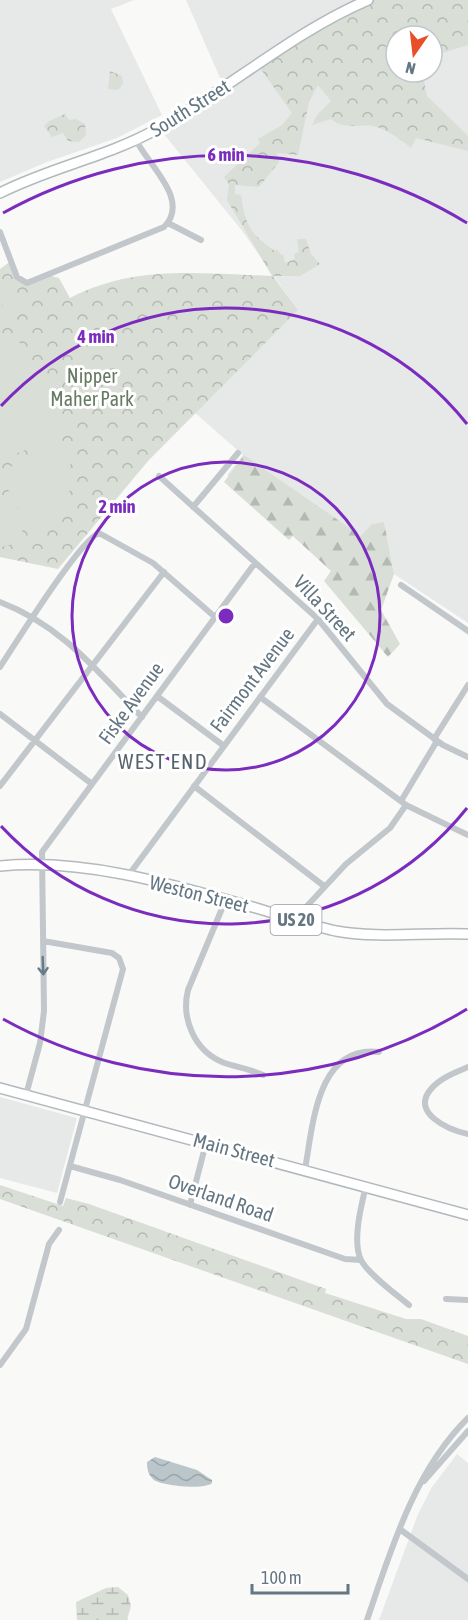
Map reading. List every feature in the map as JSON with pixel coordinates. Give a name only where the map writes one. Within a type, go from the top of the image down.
[{"type":"main road","name":"South Street","points":[[0,193],[36,176],[136,140],[168,123],[342,12],[368,0]]},
{"type":"main road","name":"Weston Street","points":[[0,866],[41,865],[128,877],[226,899],[334,930],[371,936],[468,933]]},
{"type":"main road","name":"Main Street","points":[[0,1088],[206,1142],[468,1215]]},
{"type":"street","points":[[0,232],[18,277],[24,282],[32,282],[158,231],[168,222],[173,206],[171,194],[136,140]]},
{"type":"street","points":[[168,222],[201,240]]},
{"type":"street","points":[[193,507],[238,453]]},
{"type":"street","name":"Villa Street","points":[[159,476],[318,619],[377,695],[436,740],[468,757]]},
{"type":"street","points":[[0,667],[83,548],[99,533],[149,560],[215,617]]},
{"type":"street","name":"Fiske Avenue","points":[[41,865],[43,850],[255,563]]},
{"type":"street","points":[[0,786],[164,572]]},
{"type":"street","points":[[401,585],[468,631]]},
{"type":"street","points":[[0,602],[34,616],[62,636],[142,717]]},
{"type":"street","name":"Fairmont Avenue","points":[[128,877],[318,619]]},
{"type":"street","points":[[294,920],[324,886],[386,831],[404,803],[436,740],[468,685]]},
{"type":"street","points":[[157,696],[224,746]]},
{"type":"street","points":[[260,697],[404,803],[468,835]]},
{"type":"street","points":[[0,714],[92,784]]},
{"type":"street","points":[[195,786],[324,886]]},
{"type":"street","points":[[26,1095],[43,1023],[41,865]]},
{"type":"street","points":[[226,899],[189,988],[185,1006],[187,1022],[197,1041],[214,1058],[263,1075]]},
{"type":"street","points":[[43,941],[112,953],[119,958],[123,966],[60,1202]]},
{"type":"street","points":[[305,1169],[313,1112],[326,1083],[351,1056],[363,1051],[379,1052]]},
{"type":"street","points":[[468,1067],[434,1086],[428,1093],[426,1103],[428,1111],[435,1120],[449,1129],[468,1134]]},
{"type":"street","points":[[190,1204],[206,1142]]},
{"type":"street","name":"Overland Road","points":[[70,1166],[190,1204],[345,1260],[361,1260]]},
{"type":"street","points":[[366,1186],[358,1239],[361,1260],[409,1305]]},
{"type":"street","points":[[0,1365],[26,1329],[50,1241],[59,1230]]},
{"type":"street","points":[[446,1299],[468,1300]]},
{"type":"street","points":[[367,1620],[401,1530],[435,1456],[468,1418]]},
{"type":"street","points":[[423,1482],[468,1431]]},
{"type":"street","points":[[401,1530],[468,1580]]},
{"type":"shaded area","points":[[0,0],[134,0],[111,9],[162,115],[117,138],[47,162],[0,182]]},
{"type":"shaded area","points":[[186,0],[468,0],[468,623],[394,574],[384,522],[372,524],[331,571],[227,475],[243,455],[194,412],[298,310],[243,232],[159,128],[224,87]]},
{"type":"shaded area","points":[[0,1097],[77,1118],[57,1193],[0,1178]]},
{"type":"shaded area","points":[[457,1454],[468,1463],[468,1620],[379,1620],[418,1514],[432,1487]]},
{"type":"green space","name":"Nipper Maher Park","points":[[368,0],[468,0],[468,45],[444,52],[444,24],[384,24],[384,84],[424,84],[427,96],[468,136],[468,151],[416,138],[411,148],[378,127],[346,126],[331,119],[312,125],[317,115],[331,101],[318,85],[309,102],[298,155],[277,153],[279,162],[259,187],[235,185],[235,194],[241,195],[247,221],[259,239],[275,251],[277,249],[281,255],[283,254],[285,263],[295,259],[294,254],[299,252],[297,239],[306,239],[311,254],[320,264],[300,276],[273,276],[298,310],[148,461],[58,569],[0,557],[0,269],[11,261],[17,277],[24,282],[48,275],[59,278],[70,298],[95,287],[144,276],[194,273],[272,276],[227,200],[229,184],[224,177],[260,143],[258,139],[282,125],[292,113],[258,65]]},
{"type":"green space","points":[[110,71],[122,76],[123,84],[118,90],[108,89]]},
{"type":"green space","points":[[65,114],[69,120],[76,119],[85,124],[86,135],[79,142],[68,141],[63,133],[52,137],[44,126],[49,121]]},
{"type":"green space","points":[[0,289],[15,303],[8,310],[0,303]]},
{"type":"green space","points":[[5,339],[18,340],[70,426],[48,441],[0,458],[0,345]]},
{"type":"green space","points":[[61,437],[71,466],[69,493],[56,517],[46,528],[32,536],[1,476],[2,472]]},
{"type":"green space","points":[[244,455],[361,536],[372,524],[384,522],[394,574],[381,610],[400,644],[388,657],[324,581],[331,571],[293,536],[289,540],[224,482]]},
{"type":"green space","points":[[0,502],[4,503],[29,541],[0,547]]},
{"type":"green space","points":[[0,1185],[63,1206],[66,1198],[89,1204],[326,1289],[325,1293],[406,1319],[421,1319],[468,1336],[468,1364],[0,1199]]},
{"type":"green space","points":[[118,1587],[128,1595],[131,1606],[127,1620],[77,1620],[76,1602],[106,1588]]},
{"type":"water","points":[[155,1457],[197,1470],[212,1480],[212,1483],[201,1486],[184,1486],[154,1480],[148,1472],[147,1462]]},
{"type":"district","name":"WEST END","points":[[163,762]]}]
